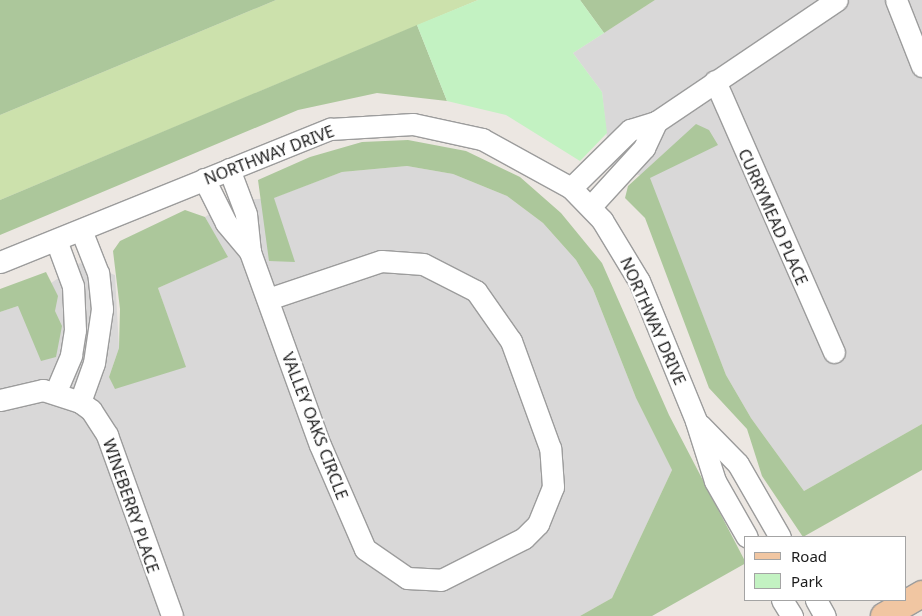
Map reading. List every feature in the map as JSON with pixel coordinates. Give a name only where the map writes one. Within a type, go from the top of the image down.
[{"type":"main road","points":[[884,616],[922,594]]},
{"type":"street","points":[[571,188],[630,130],[656,122],[837,0]]},
{"type":"street","points":[[896,0],[922,66]]},
{"type":"street","name":"CURRYMEAD PLACE","points":[[715,81],[834,352]]},
{"type":"street","points":[[591,206],[644,148],[656,122]]},
{"type":"street","name":"NORTHWAY DRIVE","points":[[0,262],[330,130],[413,124],[438,127],[503,147],[571,188],[591,206],[639,282],[696,421],[715,481],[746,536]]},
{"type":"street","name":"VALLEY OAKS CIRCLE","points":[[229,169],[246,214],[250,252],[357,536],[375,560],[407,578],[441,580],[459,575],[524,538],[548,506],[554,468],[550,448],[508,335],[476,291],[423,264],[360,265],[268,299]]},
{"type":"street","name":"VALLEY OAKS CIRCLE","points":[[204,180],[226,223],[250,252]]},
{"type":"street","points":[[0,400],[26,391],[56,391],[80,402],[96,354],[102,309],[98,273],[81,230]]},
{"type":"street","points":[[56,240],[73,286],[75,330],[71,355],[56,391]]},
{"type":"street","name":"WINEBERRY PLACE","points":[[80,402],[106,435],[172,616]]},
{"type":"street","name":"NORTHWAY DRIVE","points":[[696,421],[738,464],[779,536]]},
{"type":"street","points":[[783,601],[792,616]]},
{"type":"street","points":[[817,601],[825,616]]},
{"type":"shaded area","points":[[655,0],[922,0],[922,424],[804,491],[751,418],[726,375],[649,178],[610,167],[602,92],[573,53]]},
{"type":"shaded area","points":[[407,166],[453,174],[507,196],[543,223],[576,260],[593,289],[636,398],[672,470],[612,598],[580,616],[0,616],[0,312],[18,306],[80,263],[115,275],[119,348],[109,377],[185,367],[158,288],[227,257],[205,217],[229,201],[273,198],[342,172]]},
{"type":"green space","points":[[0,0],[276,0],[0,115]]},
{"type":"green space","points":[[276,0],[478,0],[0,200],[0,115]]},
{"type":"green space","points":[[478,0],[580,0],[604,33],[573,53],[602,92],[607,133],[580,161],[506,115],[447,101],[417,25]]},
{"type":"green space","points":[[580,0],[655,0],[604,33]]},
{"type":"green space","points":[[417,25],[447,101],[377,93],[298,110],[0,235],[0,200]]},
{"type":"green space","points":[[696,124],[709,130],[718,145],[650,178],[726,375],[751,418],[804,491],[922,424],[922,470],[802,536],[762,476],[747,429],[709,388],[645,218],[625,198],[628,186]]},
{"type":"green space","points":[[408,140],[466,151],[520,177],[561,213],[602,263],[669,415],[744,559],[744,564],[652,616],[580,616],[612,598],[672,470],[636,398],[593,289],[576,260],[543,223],[507,196],[453,174],[407,166],[342,172],[274,198],[295,262],[269,261],[258,180],[310,157],[362,142]]},
{"type":"green space","points":[[185,210],[205,217],[228,257],[158,288],[186,367],[115,389],[109,377],[119,348],[120,309],[113,251],[120,241]]},
{"type":"green space","points":[[46,272],[58,296],[55,311],[62,326],[56,357],[41,361],[18,306],[0,312],[0,289]]}]
